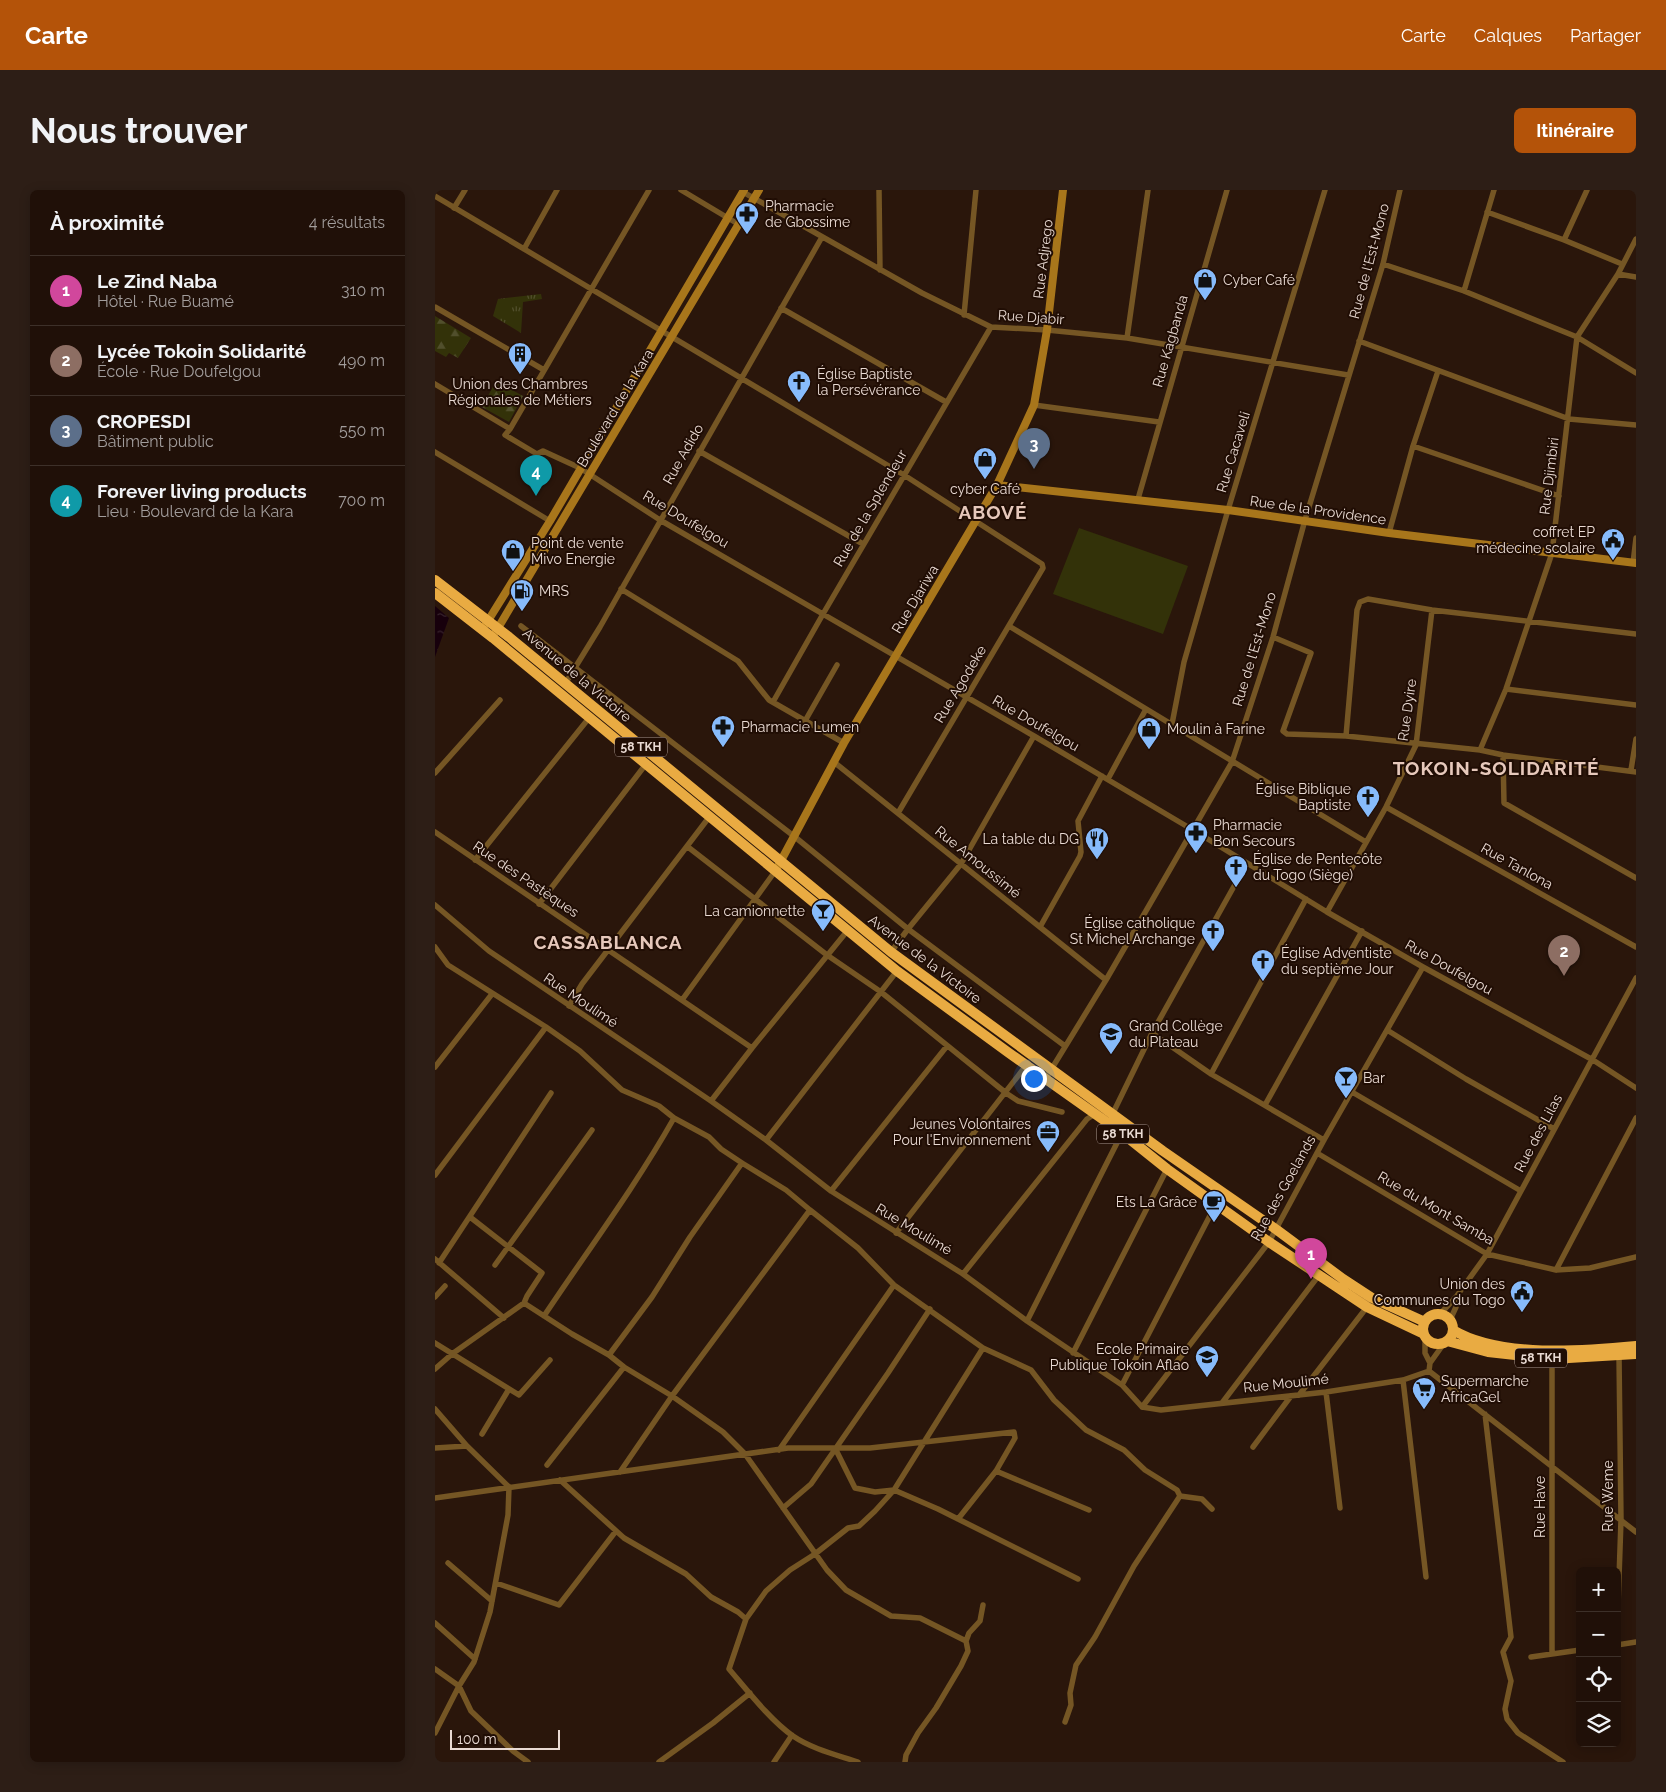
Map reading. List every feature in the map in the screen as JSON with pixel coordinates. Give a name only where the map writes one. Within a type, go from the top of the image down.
[{"type":"highway","name":"Avenue de la Victoire","points":[[435,580],[498,628],[565,684],[779,866],[848,930],[897,971],[1027,1065],[1049,1074],[1113,1113],[1163,1151],[1358,1289],[1393,1308],[1425,1322]]},
{"type":"highway","name":"Avenue de la Victoire","points":[[435,594],[493,638],[710,816],[1033,1056],[1049,1074],[1095,1114],[1167,1168],[1269,1242],[1367,1308],[1425,1335]]},
{"type":"highway","points":[[1440,1314],[1451,1325],[1452,1334],[1446,1342],[1434,1343],[1425,1335],[1425,1322],[1429,1318],[1440,1314]]},
{"type":"highway","name":"58 TKH","points":[[1451,1325],[1465,1338],[1477,1342],[1535,1350],[1569,1351],[1636,1346]]},
{"type":"highway","name":"58 TKH","points":[[1446,1342],[1487,1352],[1552,1359],[1636,1354]]},
{"type":"street","points":[[454,208],[465,190]]},
{"type":"street","points":[[524,249],[557,190]]},
{"type":"street","points":[[510,429],[649,190]]},
{"type":"street","points":[[681,190],[738,224]]},
{"type":"street","name":"Boulevard de la Kara","points":[[493,638],[759,190]]},
{"type":"street","points":[[879,190],[880,270]]},
{"type":"street","points":[[964,315],[975,190]]},
{"type":"street","name":"Rue Adjrego","points":[[1047,330],[1063,190]]},
{"type":"street","points":[[1127,338],[1148,190]]},
{"type":"street","name":"Rue Kagbanda","points":[[1138,499],[1227,190]]},
{"type":"street","name":"Rue Cacaveli","points":[[1172,724],[1184,662],[1325,190]]},
{"type":"street","name":"Rue de l'Est-Mono","points":[[1049,1074],[1106,980],[1232,762],[1273,637],[1305,520],[1383,264],[1401,190]]},
{"type":"street","points":[[1464,291],[1494,190]]},
{"type":"street","points":[[1564,240],[1587,190]]},
{"type":"street","name":"Boulevard de la Kara","points":[[482,630],[550,521],[744,191]]},
{"type":"street","name":"Rue Djabir","points":[[744,191],[880,270],[964,315],[991,327],[1047,330],[1127,338],[1348,375]]},
{"type":"street","points":[[435,196],[904,475],[975,521]]},
{"type":"street","points":[[1487,212],[1564,240],[1622,264]]},
{"type":"street","name":"Rue Adido","points":[[565,684],[822,237]]},
{"type":"street","name":"Rue Djimbiri","points":[[1480,750],[1506,689],[1552,553],[1577,337],[1618,274],[1636,239]]},
{"type":"street","points":[[1383,264],[1464,291],[1577,337],[1636,373]]},
{"type":"street","points":[[1618,274],[1636,277]]},
{"type":"street","points":[[435,307],[544,370]]},
{"type":"street","points":[[781,308],[946,402]]},
{"type":"street","name":"Rue de la Splendeur","points":[[773,702],[863,544],[991,327]]},
{"type":"street","name":"Rue Djariwa","points":[[779,866],[844,744],[997,485],[1035,405],[1047,330]]},
{"type":"street","points":[[1359,341],[1569,419],[1636,426]]},
{"type":"street","points":[[1389,533],[1413,446],[1438,371]]},
{"type":"street","name":"Rue Doufelgou","points":[[435,384],[510,429],[505,435],[537,454],[543,451],[591,474],[660,520],[1034,736],[1247,862],[1327,912],[1593,1060],[1636,1088]]},
{"type":"street","points":[[1035,405],[1159,422]]},
{"type":"street","points":[[1413,446],[1559,496]]},
{"type":"street","points":[[699,451],[863,544]]},
{"type":"street","points":[[435,452],[550,521]]},
{"type":"street","name":"Rue de la Providence","points":[[997,485],[1228,510],[1389,533],[1634,563]]},
{"type":"street","name":"Rue Agodeke","points":[[898,813],[1043,568],[1042,564],[975,521]]},
{"type":"street","points":[[1634,563],[1636,538]]},
{"type":"street","points":[[621,589],[738,661],[773,702],[844,744]]},
{"type":"street","points":[[1346,736],[1357,610],[1360,602],[1367,599],[1432,610],[1636,634]]},
{"type":"street","name":"Rue Dyire","points":[[1327,912],[1386,807],[1416,745],[1432,610]]},
{"type":"street","points":[[521,626],[795,837],[908,929],[1065,1046]]},
{"type":"street","points":[[1009,626],[1366,842]]},
{"type":"street","points":[[1273,637],[1311,654],[1283,731],[1287,734],[1346,736],[1416,745],[1480,750],[1503,755],[1634,771],[1636,739]]},
{"type":"street","points":[[805,721],[837,665]]},
{"type":"street","points":[[1506,689],[1636,705]]},
{"type":"street","points":[[435,773],[501,700]]},
{"type":"street","points":[[1040,928],[1080,856],[1078,821],[1146,709]]},
{"type":"street","points":[[475,860],[589,718]]},
{"type":"street","points":[[891,952],[961,864],[1034,736]]},
{"type":"street","points":[[1503,755],[1504,802],[1636,878]]},
{"type":"street","name":"Rue Amoussimé","points":[[834,762],[1106,980]]},
{"type":"street","points":[[539,904],[646,764]]},
{"type":"street","name":"Rue Tanlona","points":[[1386,807],[1636,947]]},
{"type":"street","points":[[569,1006],[582,984],[710,816]]},
{"type":"street","name":"Rue des Pastèques","points":[[435,832],[752,1048]]},
{"type":"street","points":[[688,847],[827,955],[881,992],[1006,1093],[1018,1101],[1062,1112]]},
{"type":"street","points":[[1113,1113],[1152,1033],[1247,862]]},
{"type":"street","points":[[682,1000],[779,866]]},
{"type":"street","points":[[1211,1074],[1306,899]]},
{"type":"street","name":"Rue Moulimé","points":[[435,906],[489,951],[711,1101],[766,1140],[831,1191],[963,1274],[1027,1321],[1122,1385],[1142,1407],[1161,1410],[1326,1392],[1403,1380],[1429,1371]]},
{"type":"street","points":[[711,1101],[848,930]]},
{"type":"street","points":[[1265,1105],[1362,931]]},
{"type":"street","points":[[435,947],[448,965],[546,1027],[580,1051],[622,1090],[659,1106],[674,1118],[709,1137],[721,1149],[742,1163],[786,1190],[858,1248],[894,1285],[983,1348],[1031,1370],[1054,1400],[1086,1430],[1124,1450],[1145,1470],[1177,1490],[1180,1496]]},
{"type":"street","name":"Rue des Goelands","points":[[1142,1407],[1277,1230],[1324,1140],[1423,967]]},
{"type":"street","points":[[766,1140],[897,971]]},
{"type":"street","name":"Rue des Lilas","points":[[1440,1314],[1456,1297],[1487,1254],[1636,978]]},
{"type":"street","points":[[435,1067],[492,994]]},
{"type":"street","points":[[435,1175],[546,1027]]},
{"type":"street","points":[[1387,1030],[1466,1079],[1554,1129]]},
{"type":"street","points":[[1152,1033],[1211,1074],[1324,1140]]},
{"type":"street","points":[[831,1191],[947,1046]]},
{"type":"street","points":[[896,1233],[1033,1056]]},
{"type":"street","points":[[1352,1092],[1521,1191]]},
{"type":"street","points":[[505,1318],[437,1261],[470,1217],[551,1093]]},
{"type":"street","points":[[963,1274],[1087,1120],[1095,1114]]},
{"type":"street","points":[[545,1316],[649,1162],[674,1118]]},
{"type":"street","points":[[1556,1270],[1636,1118]]},
{"type":"street","points":[[495,1265],[592,1130]]},
{"type":"street","points":[[1027,1321],[1122,1133]]},
{"type":"street","name":"Rue du Mont Samba","points":[[1317,1153],[1487,1254],[1556,1270],[1590,1268],[1636,1257]]},
{"type":"street","points":[[609,1355],[652,1298],[690,1237],[742,1163]]},
{"type":"street","points":[[1073,1353],[1167,1168]]},
{"type":"street","points":[[1122,1385],[1216,1204]]},
{"type":"street","points":[[620,1472],[672,1396],[810,1210]]},
{"type":"street","points":[[435,1368],[524,1303],[542,1273],[470,1217]]},
{"type":"street","points":[[1222,1403],[1319,1275]]},
{"type":"street","points":[[779,1450],[894,1285]]},
{"type":"street","points":[[435,1297],[445,1286]]},
{"type":"street","name":"Rue des Lilas","points":[[1451,1325],[1456,1297]]},
{"type":"street","points":[[524,1303],[609,1355],[624,1367],[672,1396],[723,1432],[745,1454],[815,1554],[846,1590],[891,1616],[920,1618],[966,1641]]},
{"type":"street","points":[[1299,1395],[1367,1308]]},
{"type":"street","points":[[783,1508],[811,1484],[930,1309]]},
{"type":"street","points":[[1425,1335],[1425,1354],[1430,1363]]},
{"type":"street","points":[[1446,1342],[1430,1363],[1429,1371],[1636,1532]]},
{"type":"street","points":[[435,1343],[517,1394],[521,1394],[550,1360]]},
{"type":"street","points":[[859,1762],[792,1736],[762,1707],[729,1668],[747,1619],[766,1592],[790,1570],[815,1554],[848,1528],[859,1526],[894,1490],[983,1348]]},
{"type":"street","name":"Rue Weme","points":[[1618,1612],[1621,1520],[1619,1356]]},
{"type":"street","name":"Rue Have","points":[[1552,1359],[1552,1654]]},
{"type":"street","points":[[547,1465],[624,1367]]},
{"type":"street","points":[[1403,1380],[1426,1577]]},
{"type":"street","points":[[482,1434],[509,1389]]},
{"type":"street","points":[[1326,1392],[1340,1508]]},
{"type":"street","points":[[1253,1447],[1291,1396]]},
{"type":"street","points":[[435,1409],[467,1446],[509,1487],[508,1516],[490,1612],[475,1659],[435,1734]]},
{"type":"street","points":[[1485,1414],[1511,1637],[1503,1652],[1511,1681],[1505,1709],[1507,1719],[1518,1733],[1563,1762]]},
{"type":"street","points":[[435,1498],[779,1450],[870,1448],[1014,1432],[1015,1438],[995,1471],[958,1520]]},
{"type":"street","points":[[435,1448],[467,1446]]},
{"type":"street","points":[[835,1448],[855,1488],[875,1492],[894,1490],[938,1509],[1078,1579]]},
{"type":"street","points":[[995,1471],[1089,1510]]},
{"type":"street","points":[[561,1480],[624,1538],[686,1574],[711,1597],[747,1619]]},
{"type":"street","points":[[1180,1496],[1201,1499],[1212,1509]]},
{"type":"street","points":[[1065,1722],[1071,1706],[1070,1693],[1076,1665],[1095,1637],[1134,1566],[1180,1496]]},
{"type":"street","points":[[496,1582],[559,1605],[616,1531]]},
{"type":"street","points":[[448,1563],[492,1601]]},
{"type":"street","points":[[905,1762],[906,1755],[918,1733],[936,1708],[969,1651],[966,1641],[969,1633],[980,1621],[983,1605]]},
{"type":"street","points":[[435,1623],[475,1659]]},
{"type":"street","points":[[1621,1644],[1636,1642]]},
{"type":"street","points":[[1531,1657],[1576,1651]]},
{"type":"street","points":[[435,1669],[459,1686],[471,1711],[528,1762]]},
{"type":"street","points":[[659,1762],[713,1723],[750,1693]]},
{"type":"street","points":[[774,1762],[792,1736]]},
{"type":"green space","points":[[541,294],[542,299],[523,302],[521,333],[493,316],[498,299]]},
{"type":"green space","points":[[435,316],[471,338],[458,358],[449,353],[446,357],[435,351]]},
{"type":"green space","points":[[496,381],[523,396],[509,422],[482,407]]},
{"type":"green space","points":[[1079,528],[1188,566],[1163,634],[1053,594]]},
{"type":"water","points":[[435,606],[449,618],[435,657]]},
{"type":"place","name":"Pharmacie de Gbossime","points":[[747,235]]},
{"type":"place","name":"Cyber Café","points":[[1205,301]]},
{"type":"place","name":"Union des Chambres Régionales de Métiers","points":[[520,375]]},
{"type":"place","name":"Église Baptiste la Persévérance","points":[[799,403]]},
{"type":"place","name":"CROPESDI","points":[[1034,469]]},
{"type":"place","name":"cyber Café","points":[[985,480]]},
{"type":"place","name":"Forever living products","points":[[536,496]]},
{"type":"place","name":"coffret EP médecine scolaire","points":[[1613,561]]},
{"type":"place","name":"Point de vente Mivo Energie","points":[[513,572]]},
{"type":"place","name":"MRS","points":[[522,612]]},
{"type":"place","name":"Pharmacie Lumen","points":[[723,748]]},
{"type":"place","name":"Moulin à Farine","points":[[1149,750]]},
{"type":"place","name":"Église Biblique Baptiste","points":[[1368,818]]},
{"type":"place","name":"Pharmacie Bon Secours","points":[[1196,854]]},
{"type":"place","name":"La table du DG","points":[[1097,860]]},
{"type":"place","name":"Église de Pentecôte du Togo (Siège)","points":[[1236,888]]},
{"type":"place","name":"La camionnette","points":[[823,932]]},
{"type":"place","name":"Église catholique St Michel Archange","points":[[1213,952]]},
{"type":"place","name":"Lycée Tokoin Solidarité","points":[[1564,976]]},
{"type":"place","name":"Église Adventiste du septième Jour","points":[[1263,982]]},
{"type":"place","name":"Grand Collège du Plateau","points":[[1111,1055]]},
{"type":"place","name":"Bar","points":[[1346,1099]]},
{"type":"place","name":"Jeunes Volontaires Pour l'Environnement","points":[[1048,1153]]},
{"type":"place","name":"Ets La Grâce","points":[[1214,1223]]},
{"type":"place","name":"Le Zind Naba","points":[[1311,1279]]},
{"type":"place","name":"Union des Communes du Togo","points":[[1522,1313]]},
{"type":"place","name":"Ecole Primaire Publique Tokoin Aflao","points":[[1207,1378]]},
{"type":"place","name":"Supermarche AfricaGel","points":[[1424,1410]]},
{"type":"district","name":"ABOVÉ","points":[[993,512]]},
{"type":"district","name":"TOKOIN-SOLIDARITÉ","points":[[1496,768]]},
{"type":"district","name":"CASSABLANCA","points":[[608,942]]}]
